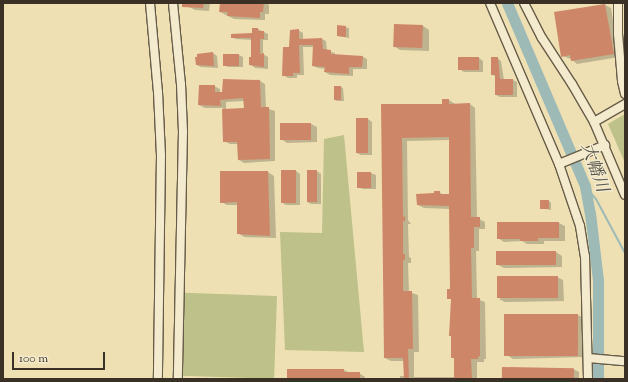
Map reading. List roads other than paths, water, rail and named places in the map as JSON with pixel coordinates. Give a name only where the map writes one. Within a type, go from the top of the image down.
[{"type":"street","points":[[150,3],[158,92],[161,155],[158,379]]},
{"type":"street","points":[[173,3],[181,84],[183,131],[178,379]]},
{"type":"street","points":[[490,3],[559,164],[580,226],[585,256],[588,379]]},
{"type":"street","points":[[524,3],[542,38],[572,84],[594,122],[625,195]]},
{"type":"street","points":[[618,3],[618,34],[622,81],[625,94]]},
{"type":"street","points":[[594,122],[625,104]]},
{"type":"street","points":[[559,164],[605,145]]},
{"type":"street","points":[[588,358],[625,361]]},
{"type":"waterway","name":"大幡川","points":[[507,3],[585,186],[590,213],[598,280],[598,379]]},
{"type":"waterway","points":[[585,186],[596,199],[625,253]]}]
